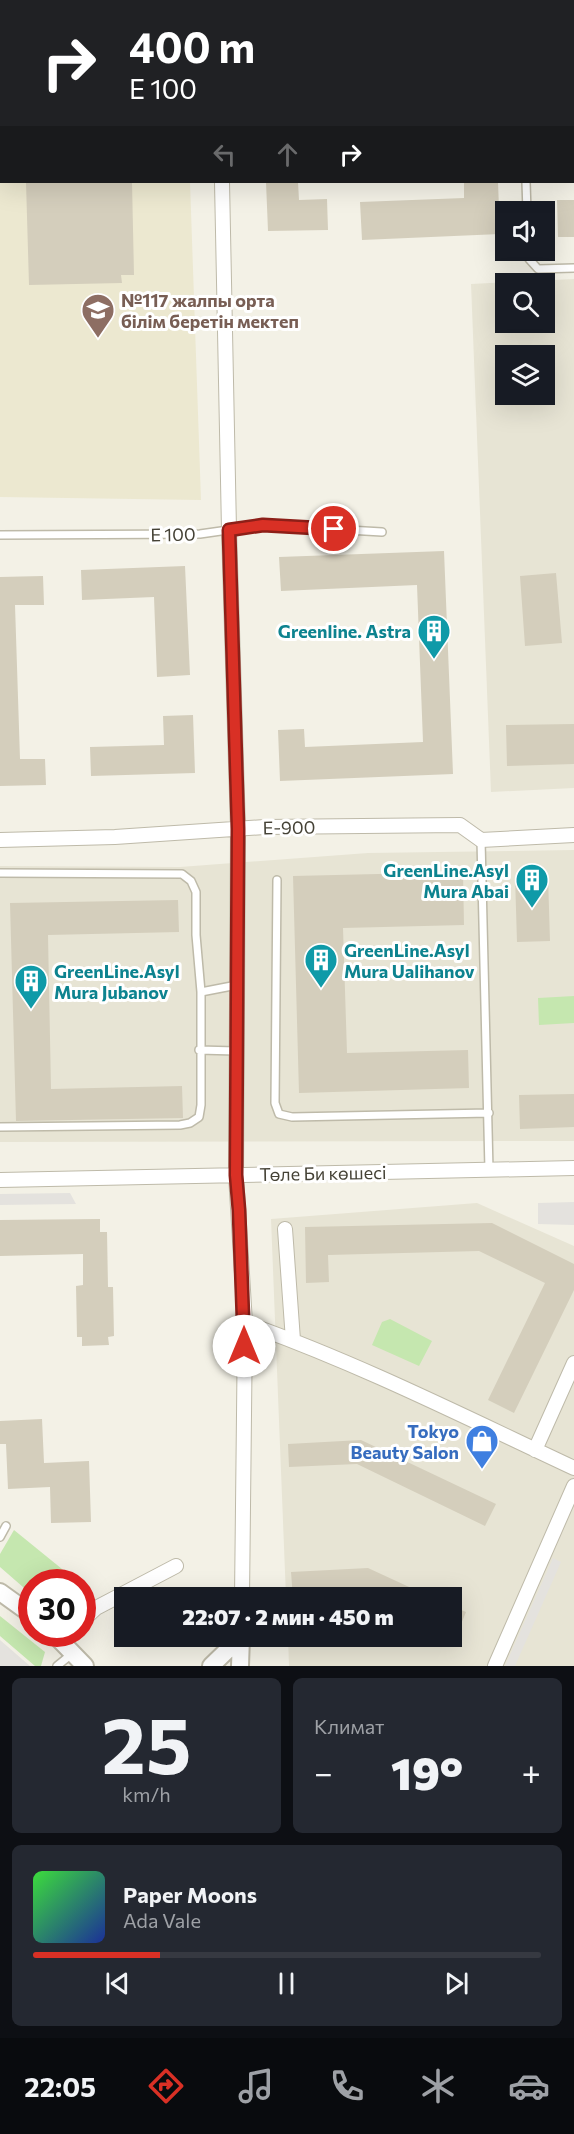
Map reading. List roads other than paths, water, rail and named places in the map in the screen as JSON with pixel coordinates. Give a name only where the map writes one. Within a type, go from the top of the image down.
[{"type":"street","points":[[222,183],[238,829],[236,1175],[245,1323],[242,1587]]},
{"type":"street","name":"E-900","points":[[0,840],[115,837],[265,826],[460,825],[480,840]]},
{"type":"street","points":[[480,840],[574,835]]},
{"type":"street","name":"Төле Би көшесі","points":[[0,1180],[574,1168]]},
{"type":"street","points":[[285,1229],[293,1340]]},
{"type":"street","points":[[245,1323],[362,1369],[574,1468]]},
{"type":"street","points":[[535,1450],[568,1393],[574,1363]]},
{"type":"street","points":[[495,1666],[574,1486]]},
{"type":"street","points":[[96,1608],[176,1566]]},
{"type":"street","points":[[0,1592],[18,1605]]},
{"type":"street","points":[[70,1647],[85,1666]]},
{"type":"street","points":[[211,1666],[231,1647]]},
{"type":"street","points":[[233,1666],[238,1647]]},
{"type":"street","points":[[240,1666],[241,1647]]},
{"type":"lane","points":[[526,183],[527,201]]},
{"type":"lane","points":[[531,261],[538,269],[574,268]]},
{"type":"lane","name":"E 100","points":[[0,535],[200,534],[263,525],[382,532]]},
{"type":"lane","points":[[480,840],[489,1170]]},
{"type":"lane","points":[[0,873],[182,874],[191,881],[196,892],[196,935],[201,992],[199,1050],[201,1105],[199,1117],[190,1123],[180,1125],[0,1127]]},
{"type":"lane","points":[[277,880],[275,1103],[279,1114],[292,1117],[489,1113]]},
{"type":"lane","points":[[201,992],[237,986]]},
{"type":"lane","points":[[199,1050],[236,1051]]},
{"type":"lane","points":[[0,1538],[6,1526]]},
{"type":"lane","points":[[57,1666],[62,1647]]},
{"type":"place","name":"№117 жалпы орта білім беретін мектеп","points":[[98,339]]},
{"type":"place","name":"Greenline. Astra","points":[[434,660]]},
{"type":"place","name":"GreenLine.Asyl Mura Abai","points":[[532,909]]},
{"type":"place","name":"GreenLine.Asyl Mura Ualihanov","points":[[321,989]]},
{"type":"place","name":"GreenLine.Asyl Mura Jubanov","points":[[31,1010]]},
{"type":"place","name":"Tokyo Beauty Salon","points":[[482,1470]]}]
